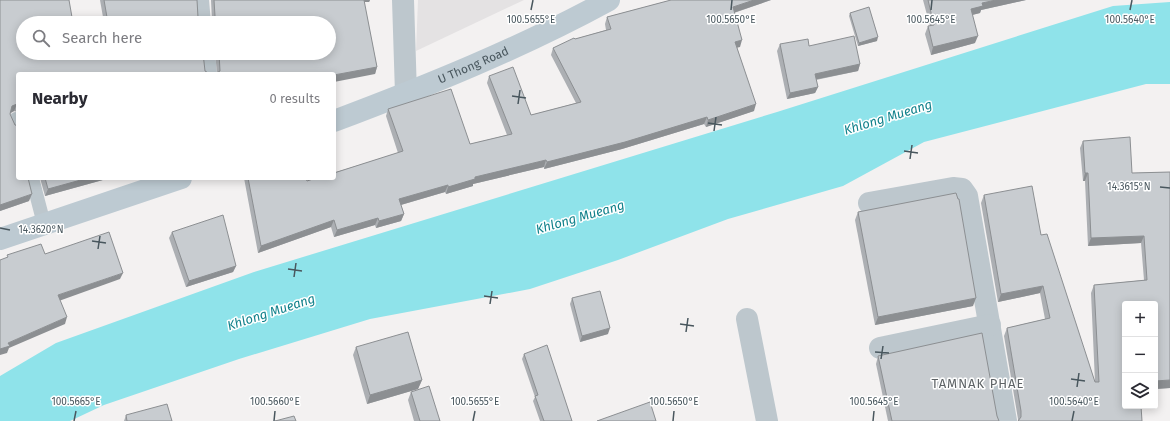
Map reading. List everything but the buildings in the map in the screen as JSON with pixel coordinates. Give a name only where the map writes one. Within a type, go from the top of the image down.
[{"type":"main road","name":"U Thong Road","points":[[336,120],[406,94],[504,51],[609,0]]},
{"type":"main road","points":[[0,239],[175,180]]},
{"type":"street","points":[[403,0],[406,94]]},
{"type":"street","points":[[870,203],[953,188],[962,189],[968,196],[1006,421]]},
{"type":"street","points":[[746,319],[767,421]]},
{"type":"street","points":[[880,348],[990,325]]},
{"type":"lane","points":[[202,0],[203,16]]},
{"type":"lane","points":[[209,60],[210,72]]},
{"type":"lane","points":[[33,180],[44,224]]},
{"type":"shaded area","points":[[418,0],[524,0],[416,51]]},
{"type":"water","name":"Khlong Mueang","points":[[1170,2],[1170,84],[1146,84],[924,142],[843,186],[728,219],[618,260],[530,289],[370,319],[239,359],[104,405],[70,421],[0,421],[0,376],[56,343],[254,272],[777,112],[1113,6]]},
{"type":"district","name":"TAMNAK PHAE","points":[[978,383]]}]
